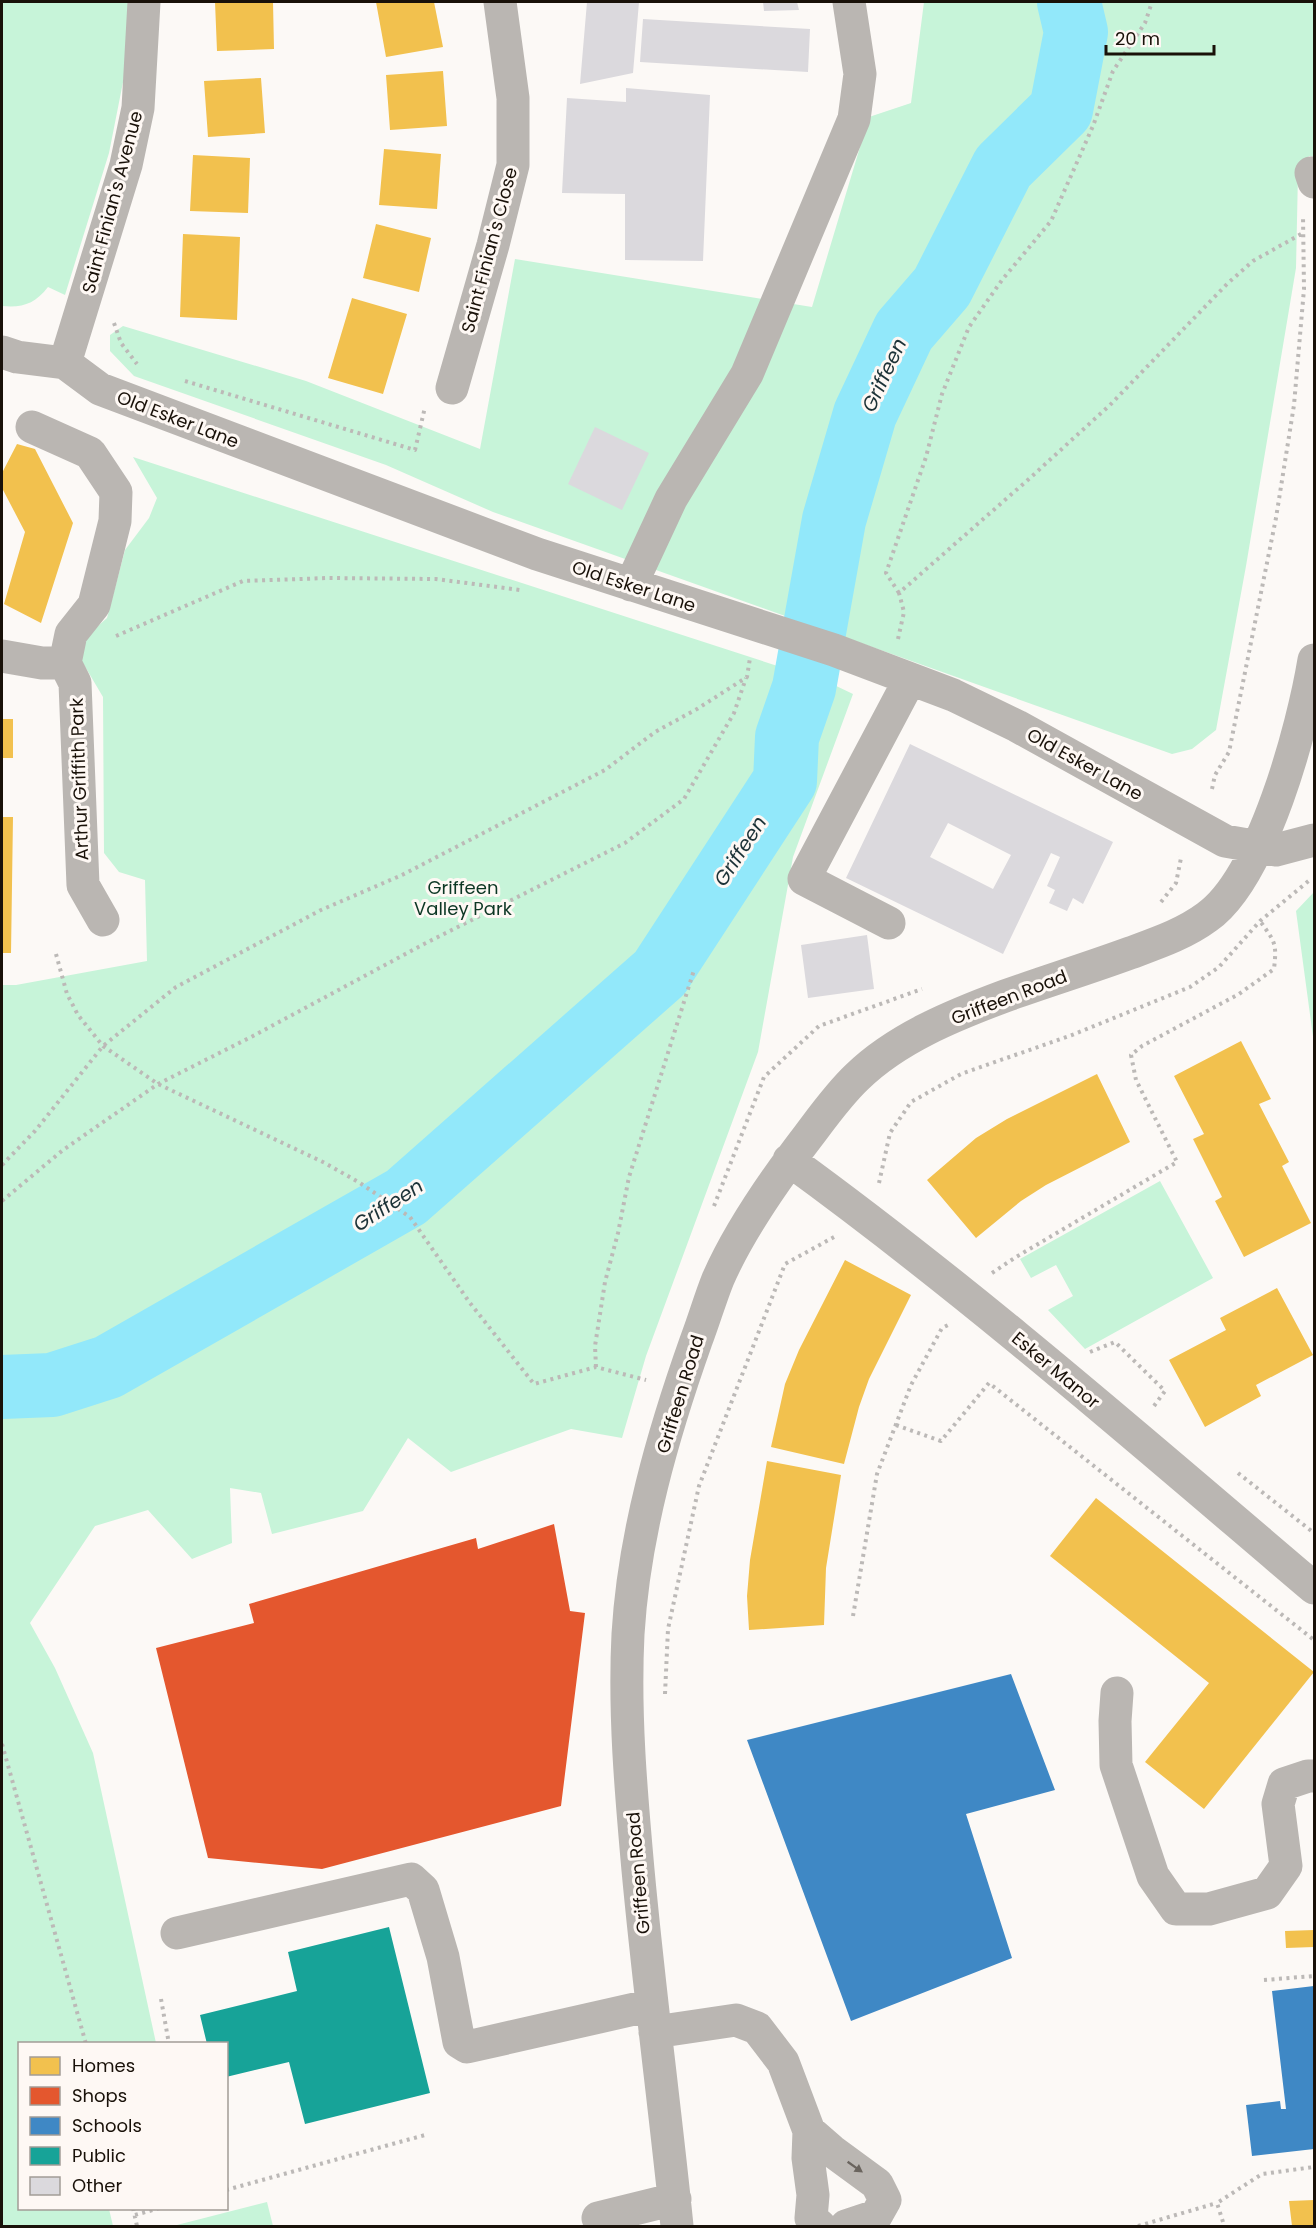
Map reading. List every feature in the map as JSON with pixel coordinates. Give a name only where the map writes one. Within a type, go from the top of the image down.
[{"type":"street","name":"Saint Finian's Avenue","points":[[65,363],[128,154],[138,108],[144,2]]},
{"type":"street","name":"Saint Finian's Close","points":[[439,396],[493,244],[513,165],[513,99],[500,2]]},
{"type":"street","points":[[631,585],[671,499],[747,374],[854,119],[860,74],[849,2]]},
{"type":"street","name":"Old Esker Lane","points":[[2,352],[17,357],[65,363],[100,389],[537,554],[834,650],[953,695],[1017,726],[1225,841],[1276,850],[1314,840]]},
{"type":"street","points":[[2,656],[42,663],[65,663],[71,634],[94,605],[115,522],[116,492],[90,453],[32,427]]},
{"type":"street","name":"Griffeen Road","points":[[676,2213],[653,2019],[632,1800],[627,1703],[628,1633],[634,1578],[644,1523],[678,1391],[719,1278],[754,1215],[789,1160],[858,1076],[896,1048],[958,1014],[1174,936],[1210,915],[1240,879],[1257,846],[1288,768],[1307,701],[1314,660]]},
{"type":"street","name":"Arthur Griffith Park","points":[[65,663],[75,683],[83,885],[103,920]]},
{"type":"street","points":[[889,923],[804,879],[898,674]]},
{"type":"street","name":"Esker Manor","points":[[789,1160],[859,1211],[1038,1353],[1314,1588]]},
{"type":"street","points":[[1117,1694],[1114,1722],[1116,1765],[1153,1876],[1176,1909],[1209,1909],[1267,1893],[1286,1866],[1278,1804],[1284,1784],[1314,1776]]},
{"type":"street","points":[[177,1933],[411,1879],[423,1890],[443,1958],[459,2042],[467,2047],[653,2019],[735,2020],[757,2028],[783,2062],[809,2131],[808,2158],[813,2195],[811,2218],[820,2226]]},
{"type":"street","points":[[809,2131],[832,2151],[878,2184],[885,2200],[876,2216],[846,2226]]},
{"type":"street","points":[[597,2218],[676,2213]]},
{"type":"path","points":[[898,674],[904,612],[899,593],[886,573],[926,457],[942,394],[969,327],[1002,280],[1051,221],[1093,126],[1113,71],[1145,23],[1152,2]]},
{"type":"path","points":[[899,593],[1110,405],[1228,283],[1253,261],[1303,233],[1304,289],[1294,405],[1276,518],[1228,752],[1215,775],[1212,789]]},
{"type":"path","points":[[114,322],[121,343],[139,367],[144,368]]},
{"type":"path","points":[[178,379],[415,450],[439,396]]},
{"type":"path","points":[[108,639],[243,581],[328,578],[436,579],[520,590]]},
{"type":"path","points":[[2,1201],[63,1150],[158,1084],[263,1031],[424,944],[625,843],[684,799],[734,713],[747,677],[751,651]]},
{"type":"path","points":[[2,1165],[35,1131],[103,1046],[176,987],[321,910],[402,875],[605,770],[655,732],[698,709],[747,677]]},
{"type":"path","points":[[879,1185],[890,1133],[911,1102],[961,1074],[1072,1035],[1190,987],[1219,967],[1260,921],[1314,878]]},
{"type":"path","points":[[989,1276],[1016,1257],[1177,1162],[1136,1080],[1131,1055],[1142,1046],[1239,994],[1274,969],[1276,949],[1273,939],[1260,921]]},
{"type":"path","points":[[56,954],[67,994],[103,1046],[158,1084],[325,1163],[410,1217],[470,1304],[534,1384],[596,1367],[653,1381]]},
{"type":"path","points":[[596,1367],[595,1346],[605,1282],[629,1177],[694,970]]},
{"type":"path","points":[[665,1697],[668,1629],[699,1486],[785,1264],[837,1236]]},
{"type":"path","points":[[853,1617],[877,1474],[911,1385],[942,1328],[951,1324]]},
{"type":"path","points":[[1083,1355],[1114,1342],[1165,1390],[1153,1407],[1162,1414]]},
{"type":"path","points":[[896,1425],[941,1441],[989,1383],[1314,1640]]},
{"type":"path","points":[[1234,1470],[1314,1533]]},
{"type":"path","points":[[2,1744],[86,2042]]},
{"type":"path","points":[[1264,1980],[1314,1976]]},
{"type":"path","points":[[161,1999],[169,2042]]},
{"type":"path","points":[[228,2189],[425,2135]]},
{"type":"path","points":[[1138,2226],[1217,2203],[1262,2174],[1314,2167]]},
{"type":"path","points":[[1217,2203],[1223,2222]]},
{"type":"path","points":[[134,2210],[137,2226]]},
{"type":"path","points":[[135,2215],[153,2210]]},
{"type":"green space","points":[[2,2],[129,2],[124,77],[109,153],[65,295],[48,287],[28,304],[16,306],[2,306]]},
{"type":"green space","points":[[924,2],[1314,2],[1314,157],[1309,156],[1298,173],[1296,268],[1216,730],[1192,749],[1172,754],[493,512],[386,465],[134,376],[110,351],[110,335],[123,326],[306,381],[480,449],[515,259],[812,307],[869,117],[911,103]]},
{"type":"green space","name":"Griffeen Valley Park","points":[[133,457],[830,683],[853,694],[793,857],[758,1052],[646,1356],[622,1438],[571,1429],[451,1472],[408,1438],[363,1511],[272,1534],[261,1493],[230,1488],[232,1543],[192,1559],[148,1510],[95,1526],[30,1623],[55,1668],[93,1753],[156,2042],[18,2042],[18,2210],[109,2210],[113,2226],[2,2226],[2,985],[16,985],[147,961],[145,880],[119,872],[104,853],[103,697],[80,658],[81,641],[107,618],[125,550],[149,518],[157,498]]},
{"type":"green space","points":[[1314,892],[1314,1044],[1296,911]]},
{"type":"green space","points":[[1160,1181],[1213,1278],[1085,1349],[1048,1310],[1073,1296],[1056,1265],[1031,1278],[1020,1259]]},
{"type":"green space","points":[[267,2202],[273,2226],[173,2226]]},
{"type":"building: Homes","points":[[215,2],[273,2],[274,49],[217,51]]},
{"type":"building: Homes","points":[[376,2],[434,2],[443,47],[386,57]]},
{"type":"building: Homes","points":[[443,71],[447,126],[390,130],[386,75]]},
{"type":"building: Homes","points":[[261,78],[265,133],[208,137],[204,81]]},
{"type":"building: Homes","points":[[384,149],[441,154],[437,209],[379,205]]},
{"type":"building: Homes","points":[[193,155],[250,158],[248,213],[190,211]]},
{"type":"building: Homes","points":[[376,224],[431,238],[419,292],[363,278]]},
{"type":"building: Homes","points":[[183,234],[240,237],[237,320],[180,317]]},
{"type":"building: Homes","points":[[352,298],[407,314],[383,394],[328,378]]},
{"type":"building: Homes","points":[[17,444],[35,449],[73,523],[41,623],[4,604],[25,532],[2,488],[2,473]]},
{"type":"building: Homes","points":[[2,719],[13,719],[13,758],[2,758]]},
{"type":"building: Homes","points":[[2,817],[13,817],[11,953],[2,953]]},
{"type":"building: Homes","points":[[1241,1041],[1271,1099],[1259,1104],[1289,1162],[1282,1166],[1311,1223],[1244,1257],[1215,1201],[1222,1197],[1193,1139],[1204,1134],[1174,1076]]},
{"type":"building: Homes","points":[[1097,1074],[1130,1142],[1046,1185],[1021,1201],[976,1238],[927,1180],[976,1138],[1007,1119]]},
{"type":"building: Homes","points":[[845,1260],[911,1295],[869,1379],[844,1464],[771,1447],[785,1384],[799,1350]]},
{"type":"building: Homes","points":[[1277,1288],[1313,1355],[1256,1385],[1261,1396],[1205,1427],[1169,1360],[1226,1330],[1220,1318]]},
{"type":"building: Homes","points":[[767,1461],[841,1475],[826,1568],[824,1625],[749,1630],[747,1596],[750,1560]]},
{"type":"building: Homes","points":[[1096,1498],[1314,1672],[1204,1809],[1145,1762],[1209,1683],[1050,1556]]},
{"type":"building: Homes","points":[[1314,1930],[1314,1947],[1286,1948],[1285,1931]]},
{"type":"building: Homes","points":[[1314,2200],[1314,2226],[1292,2226],[1289,2201]]},
{"type":"building: Shops","points":[[554,1524],[570,1611],[585,1613],[561,1806],[322,1869],[208,1858],[156,1648],[254,1623],[249,1604],[476,1538],[478,1549]]},
{"type":"building: Schools","points":[[1011,1674],[1055,1790],[966,1814],[1012,1958],[851,2021],[747,1740]]},
{"type":"building: Schools","points":[[1314,1986],[1314,2149],[1252,2156],[1246,2105],[1280,2101],[1281,2109],[1286,2109],[1272,1991]]},
{"type":"building: Public","points":[[389,1927],[430,2093],[305,2124],[289,2062],[228,2077],[228,2042],[207,2042],[200,2015],[297,1991],[288,1952]]},
{"type":"building: Other","points":[[587,2],[639,2],[633,73],[580,84]]},
{"type":"building: Other","points":[[763,2],[797,2],[799,10],[764,11]]},
{"type":"building: Other","points":[[643,19],[810,29],[808,72],[640,62]]},
{"type":"building: Other","points":[[626,88],[710,95],[703,261],[625,260],[625,194],[562,193],[567,98],[626,102]]},
{"type":"building: Other","points":[[595,427],[649,453],[622,510],[568,484]]},
{"type":"building: Other","points":[[910,744],[1113,842],[1083,904],[1073,898],[1067,911],[1049,903],[1055,890],[1047,886],[1060,857],[1051,853],[1003,954],[846,878]],"holes":[[[948,823],[1011,855],[993,889],[930,857]]]},
{"type":"building: Other","points":[[867,935],[874,989],[808,998],[801,945]]},
{"type":"waterway","name":"Griffeen","points":[[2,1387],[52,1385],[108,1367],[406,1197],[660,973],[785,781],[787,737],[804,688],[834,520],[865,414],[904,331],[942,287],[1003,167],[1061,110],[1076,32],[1069,2]]}]
